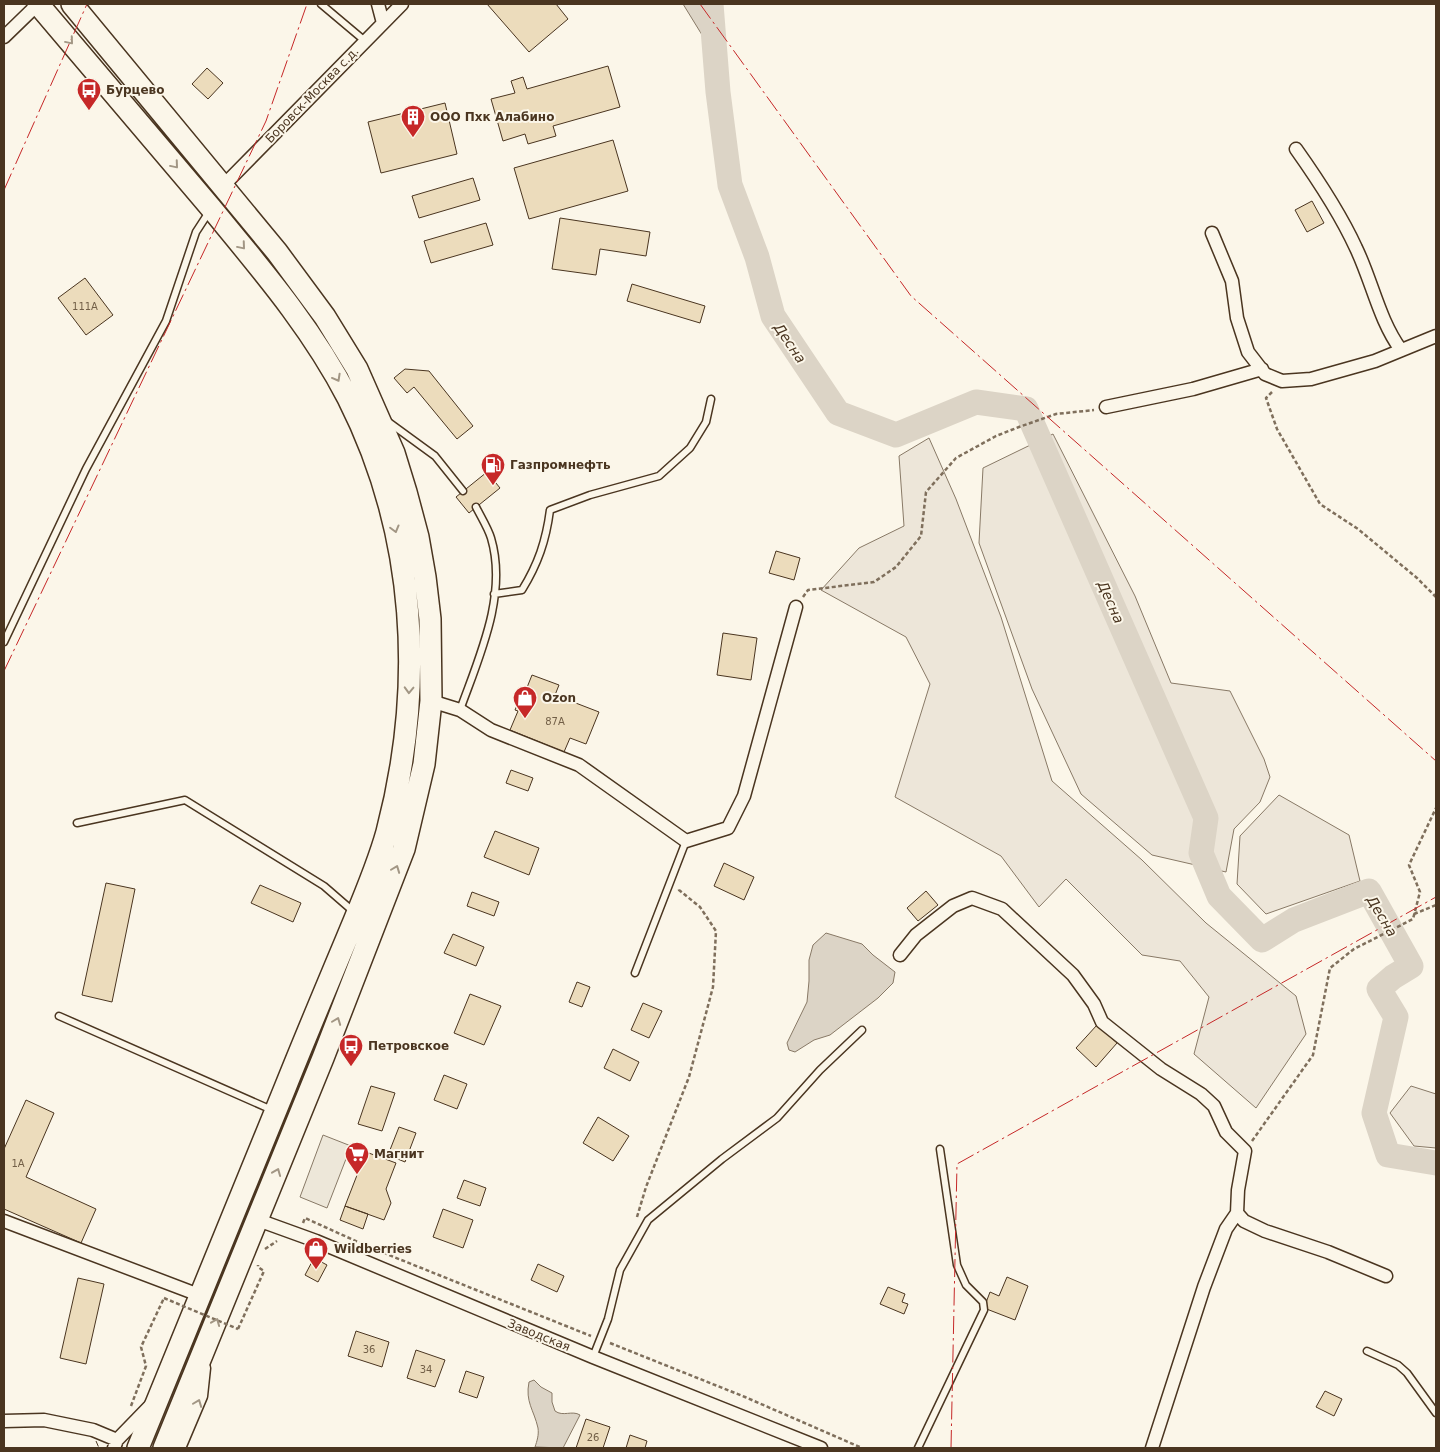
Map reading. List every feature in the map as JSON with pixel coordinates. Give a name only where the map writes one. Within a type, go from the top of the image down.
[{"type":"highway","points":[[38,4],[259,266],[300,318],[321,350],[349,401],[377,466],[398,538],[405,579],[409,622],[410,655],[407,724],[403,761],[386,836],[357,914],[199,1295],[138,1448]]},
{"type":"highway","points":[[72,4],[277,252],[325,317],[357,369],[394,453],[420,545],[430,619],[431,701],[424,764],[404,850],[258,1220],[164,1448]]},
{"type":"street","points":[[4,37],[38,4]]},
{"type":"street","points":[[378,4],[383,23]]},
{"type":"street","name":"Боровск-Москва с.д.","points":[[223,186],[402,4]]},
{"type":"street","points":[[1296,148],[1317,179],[1356,247],[1390,336],[1401,350]]},
{"type":"street","points":[[1212,232],[1232,281],[1237,318],[1248,352],[1265,374],[1282,382],[1311,379],[1375,360],[1436,336]]},
{"type":"street","points":[[1106,407],[1193,389],[1262,370]]},
{"type":"street","points":[[431,701],[460,710],[491,730],[578,765],[686,841],[728,828],[744,796],[796,607]]},
{"type":"street","points":[[900,955],[916,935],[953,906],[972,898],[1002,909],[1073,975],[1094,1004],[1102,1022],[1161,1069],[1201,1094],[1214,1106],[1226,1132],[1245,1151],[1238,1190],[1237,1213],[1226,1229],[1204,1287],[1152,1448]]},
{"type":"street","points":[[1237,1213],[1244,1222],[1265,1231],[1328,1252],[1386,1276]]},
{"type":"street","name":"Заводская","points":[[258,1220],[821,1448]]},
{"type":"street","points":[[4,1221],[199,1295]]},
{"type":"street","points":[[179,1448],[201,1396],[206,1347]]},
{"type":"street","points":[[4,1420],[44,1420],[93,1430],[116,1444],[158,1397]]},
{"type":"lane","points":[[321,4],[365,41]]},
{"type":"lane","points":[[4,642],[86,469],[166,321],[196,232],[211,208]]},
{"type":"lane","points":[[494,594],[522,590],[534,569],[544,544],[550,510],[590,495],[659,476],[690,448],[706,422],[711,398]]},
{"type":"lane","points":[[378,414],[434,456],[463,491]]},
{"type":"lane","points":[[460,710],[493,616],[496,567],[491,538],[476,507]]},
{"type":"lane","points":[[77,823],[185,800],[324,886],[357,914]]},
{"type":"lane","points":[[635,973],[686,841]]},
{"type":"lane","points":[[59,1016],[275,1112]]},
{"type":"lane","points":[[593,1357],[608,1320],[620,1270],[648,1220],[722,1159],[777,1118],[820,1070],[862,1030]]},
{"type":"lane","points":[[918,1448],[984,1310],[983,1302],[966,1285],[957,1265],[940,1149]]},
{"type":"lane","points":[[1367,1351],[1398,1365],[1407,1372],[1436,1413]]},
{"type":"path","points":[[1282,382],[1266,398],[1277,429],[1320,504],[1358,529],[1417,578],[1436,597]]},
{"type":"path","points":[[796,607],[808,590],[874,582],[896,567],[921,536],[926,492],[956,458],[996,436],[1056,414],[1096,410],[1106,407]]},
{"type":"path","points":[[1245,1151],[1312,1055],[1330,968],[1354,949],[1413,919],[1420,892],[1409,865],[1436,808]]},
{"type":"path","points":[[634,1224],[646,1187],[689,1077],[713,987],[716,931],[700,907],[679,890],[675,869]]},
{"type":"path","points":[[1414,914],[1436,905]]},
{"type":"path","points":[[265,1249],[273,1242],[285,1238],[296,1242],[305,1218],[369,1247],[744,1397],[862,1448]]},
{"type":"path","points":[[129,1410],[146,1366],[141,1347],[164,1298],[238,1330],[264,1271],[258,1267],[261,1258]]},
{"type":"shaded area","points":[[683,4],[711,4],[715,56]]},
{"type":"shaded area","points":[[1053,434],[1135,596],[1171,683],[1230,691],[1264,759],[1270,777],[1260,802],[1234,829],[1226,872],[1152,855],[1081,794],[1032,689],[979,543],[983,468]]},
{"type":"shaded area","points":[[929,438],[956,499],[1001,617],[1052,781],[1142,860],[1206,923],[1296,996],[1306,1034],[1256,1108],[1194,1054],[1209,997],[1180,961],[1142,955],[1066,879],[1039,907],[1001,856],[895,797],[930,684],[906,637],[821,590],[859,548],[904,526],[899,456]]},
{"type":"shaded area","points":[[1279,795],[1349,835],[1360,881],[1266,914],[1237,884],[1240,836]]},
{"type":"shaded area","points":[[826,933],[862,944],[895,972],[893,983],[878,998],[830,1035],[814,1040],[795,1052],[789,1050],[787,1043],[807,1002],[809,960],[813,945]]},
{"type":"shaded area","points":[[1411,1086],[1436,1094],[1436,1148],[1414,1146],[1390,1113]]},
{"type":"shaded area","points":[[323,1135],[351,1146],[327,1208],[300,1197]]},
{"type":"shaded area","points":[[534,1380],[541,1387],[552,1393],[555,1411],[558,1413],[580,1415],[563,1448],[535,1447],[538,1428],[528,1395],[529,1382]]},
{"type":"building","points":[[487,4],[556,4],[568,19],[529,52]]},
{"type":"building","points":[[608,66],[620,107],[553,126],[556,136],[528,144],[525,134],[503,141],[491,99],[515,93],[511,81],[523,77],[527,89]]},
{"type":"building","points":[[207,68],[223,83],[208,99],[192,84]]},
{"type":"building","name":"ООО Пхк Алабино","points":[[445,103],[457,154],[381,173],[368,122]]},
{"type":"building","points":[[613,140],[628,191],[529,219],[514,168]]},
{"type":"building","points":[[473,178],[480,200],[419,218],[412,196]]},
{"type":"building","points":[[1312,201],[1324,223],[1307,232],[1295,210]]},
{"type":"building","points":[[560,218],[650,232],[646,256],[600,249],[596,275],[552,269]]},
{"type":"building","points":[[486,223],[493,245],[431,263],[424,241]]},
{"type":"building","points":[[85,278],[113,315],[86,335],[58,298]]},
{"type":"building","points":[[632,284],[705,306],[700,323],[627,301]]},
{"type":"building","points":[[405,369],[429,371],[473,426],[457,439],[414,387],[407,393],[394,378]]},
{"type":"building","points":[[487,472],[500,488],[469,513],[456,497]]},
{"type":"building","points":[[776,551],[800,558],[794,580],[769,573]]},
{"type":"building","points":[[723,633],[757,638],[751,680],[717,675]]},
{"type":"building","points":[[532,675],[559,685],[555,695],[599,712],[586,744],[570,738],[564,752],[510,730],[518,711],[515,710],[522,694],[524,695]]},
{"type":"building","points":[[511,770],[533,778],[528,791],[506,783]]},
{"type":"building","points":[[495,831],[539,848],[529,875],[484,857]]},
{"type":"building","points":[[724,863],[754,877],[744,900],[714,886]]},
{"type":"building","points":[[106,883],[135,889],[112,1002],[82,995]]},
{"type":"building","points":[[260,885],[301,903],[293,922],[251,903]]},
{"type":"building","points":[[926,891],[938,905],[918,921],[907,908]]},
{"type":"building","points":[[472,892],[499,902],[494,916],[467,906]]},
{"type":"building","points":[[453,934],[484,947],[476,966],[444,953]]},
{"type":"building","points":[[577,982],[590,987],[582,1007],[569,1002]]},
{"type":"building","points":[[470,994],[501,1006],[484,1045],[454,1033]]},
{"type":"building","points":[[643,1003],[662,1011],[649,1038],[631,1030]]},
{"type":"building","points":[[1097,1025],[1117,1043],[1096,1067],[1076,1048]]},
{"type":"building","points":[[613,1049],[639,1062],[630,1081],[604,1068]]},
{"type":"building","points":[[444,1075],[467,1084],[457,1109],[434,1100]]},
{"type":"building","points":[[371,1086],[395,1093],[382,1131],[358,1124]]},
{"type":"building","points":[[26,1100],[54,1113],[26,1177],[96,1209],[81,1243],[4,1209],[4,1149]]},
{"type":"building","points":[[598,1117],[629,1136],[613,1161],[583,1143]]},
{"type":"building","points":[[399,1127],[416,1133],[405,1162],[388,1155]]},
{"type":"building","points":[[366,1152],[396,1163],[386,1189],[391,1203],[384,1220],[345,1206]]},
{"type":"building","points":[[464,1180],[486,1188],[480,1206],[457,1198]]},
{"type":"building","points":[[345,1206],[368,1214],[363,1229],[340,1220]]},
{"type":"building","points":[[443,1209],[473,1220],[463,1248],[433,1237]]},
{"type":"building","name":"Wildberries","points":[[314,1258],[327,1265],[318,1282],[305,1275]]},
{"type":"building","points":[[538,1264],[564,1276],[557,1292],[531,1280]]},
{"type":"building","points":[[1007,1277],[1028,1286],[1015,1320],[984,1308],[990,1292],[999,1296]]},
{"type":"building","points":[[78,1278],[104,1284],[86,1364],[60,1358]]},
{"type":"building","points":[[888,1287],[905,1294],[902,1302],[908,1304],[904,1314],[880,1304]]},
{"type":"building","points":[[356,1331],[389,1342],[382,1367],[348,1356]]},
{"type":"building","points":[[416,1350],[445,1360],[435,1387],[407,1378]]},
{"type":"building","points":[[466,1371],[484,1377],[477,1398],[459,1392]]},
{"type":"building","points":[[1325,1391],[1342,1399],[1334,1416],[1316,1407]]},
{"type":"building","points":[[586,1419],[610,1427],[603,1448],[576,1448]]},
{"type":"building","points":[[630,1435],[647,1441],[645,1448],[626,1448]]},
{"type":"waterway","name":"Десна","points":[[711,4],[718,92],[730,185],[757,257],[773,316],[838,413],[896,435],[976,402],[1026,409],[1206,818],[1201,853],[1219,896],[1262,940],[1294,920],[1369,891],[1411,966],[1393,977],[1379,989],[1396,1017],[1374,1113],[1388,1155],[1436,1163]]},
{"type":"fence","points":[[96,1441],[99,1448]]},
{"type":"power","points":[[4,190],[87,4]]},
{"type":"power","points":[[4,671],[266,121],[307,4]]},
{"type":"power","points":[[700,4],[911,296],[1436,761]]},
{"type":"power","points":[[951,1448],[957,1164],[1436,897]]},
{"type":"place","name":"Бурцево","points":[[89,111]]},
{"type":"place","name":"ООО Пхк Алабино","points":[[413,138]]},
{"type":"place","name":"Газпромнефть","points":[[493,486]]},
{"type":"place","name":"Ozon","points":[[525,719]]},
{"type":"place","name":"Петровское","points":[[351,1067]]},
{"type":"place","name":"Магнит","points":[[357,1175]]},
{"type":"place","name":"Wildberries","points":[[316,1270]]}]
